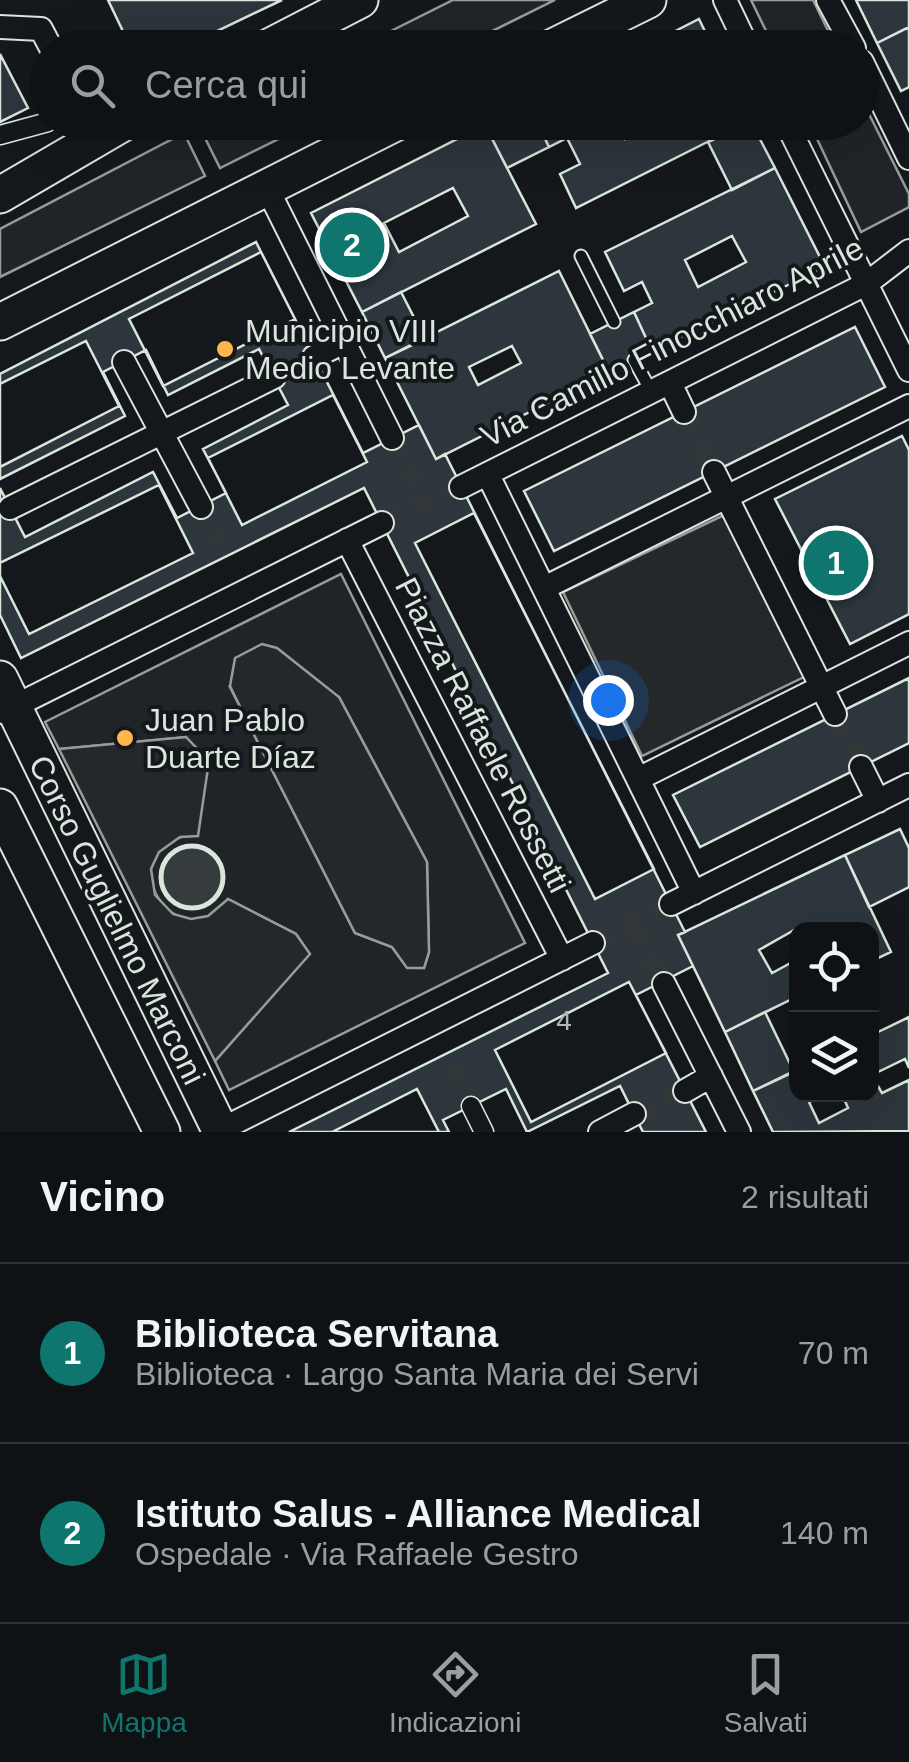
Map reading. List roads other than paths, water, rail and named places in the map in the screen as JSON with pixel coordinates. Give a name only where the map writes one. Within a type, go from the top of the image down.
[{"type":"main road","points":[[302,30],[360,0]]},
{"type":"main road","points":[[587,30],[648,0]]},
{"type":"main road","points":[[0,195],[86,140]]},
{"type":"main road","points":[[0,322],[361,140]]},
{"type":"main road","name":"Corso Guglielmo Marconi","points":[[4,700],[221,1131]]},
{"type":"main road","name":"Corso Guglielmo Marconi","points":[[0,808],[162,1132]]},
{"type":"street","points":[[725,0],[739,30]]},
{"type":"street","points":[[828,0],[844,30]]},
{"type":"street","points":[[0,26],[41,30]]},
{"type":"street","points":[[879,102],[909,158]]},
{"type":"street","points":[[0,135],[30,127]]},
{"type":"street","points":[[796,140],[909,370]]},
{"type":"street","points":[[266,186],[392,438]]},
{"type":"street","name":"Via Camillo Finocchiaro Aprile","points":[[461,487],[866,284],[909,251]]},
{"type":"street","points":[[314,358],[344,342]]},
{"type":"street","points":[[124,362],[201,507]]},
{"type":"street","points":[[10,508],[274,377]]},
{"type":"street","points":[[661,388],[684,412]]},
{"type":"street","points":[[544,588],[909,406]]},
{"type":"street","points":[[714,472],[835,714]]},
{"type":"street","points":[[488,475],[694,893]]},
{"type":"street","points":[[4,700],[382,523]]},
{"type":"street","name":"Piazza Raffaele Rossetti","points":[[347,540],[562,958]]},
{"type":"street","points":[[638,779],[909,643]]},
{"type":"street","points":[[861,767],[878,801]]},
{"type":"street","points":[[671,904],[909,786]]},
{"type":"street","points":[[221,1131],[593,943]]},
{"type":"street","points":[[664,984],[739,1132]]},
{"type":"street","points":[[685,1091],[711,1076]]},
{"type":"street","points":[[472,1106],[484,1132]]},
{"type":"street","points":[[600,1132],[634,1114]]},
{"type":"lane","points":[[581,256],[614,322]]},
{"type":"lane","points":[[634,360],[661,388]]},
{"type":"tunnel","points":[[274,377],[314,357]]},
{"type":"tunnel","points":[[684,412],[714,472]]},
{"type":"tunnel","points":[[392,438],[425,504]]},
{"type":"tunnel","points":[[382,523],[461,487]]},
{"type":"tunnel","points":[[201,507],[221,545]]},
{"type":"tunnel","points":[[835,714],[861,767]]},
{"type":"tunnel","points":[[593,943],[671,904]]},
{"type":"tunnel","points":[[632,924],[664,984]]},
{"type":"tunnel","points":[[451,1065],[471,1106]]},
{"type":"tunnel","points":[[634,1114],[685,1091]]},
{"type":"place","name":"Istituto Salus - Alliance Medical","points":[[352,245]]},
{"type":"place","name":"Municipio VIII Medio Levante","points":[[225,349]]},
{"type":"place","name":"Biblioteca Servitana","points":[[836,563]]},
{"type":"place","name":"Juan Pablo Duarte Díaz","points":[[125,738]]}]
